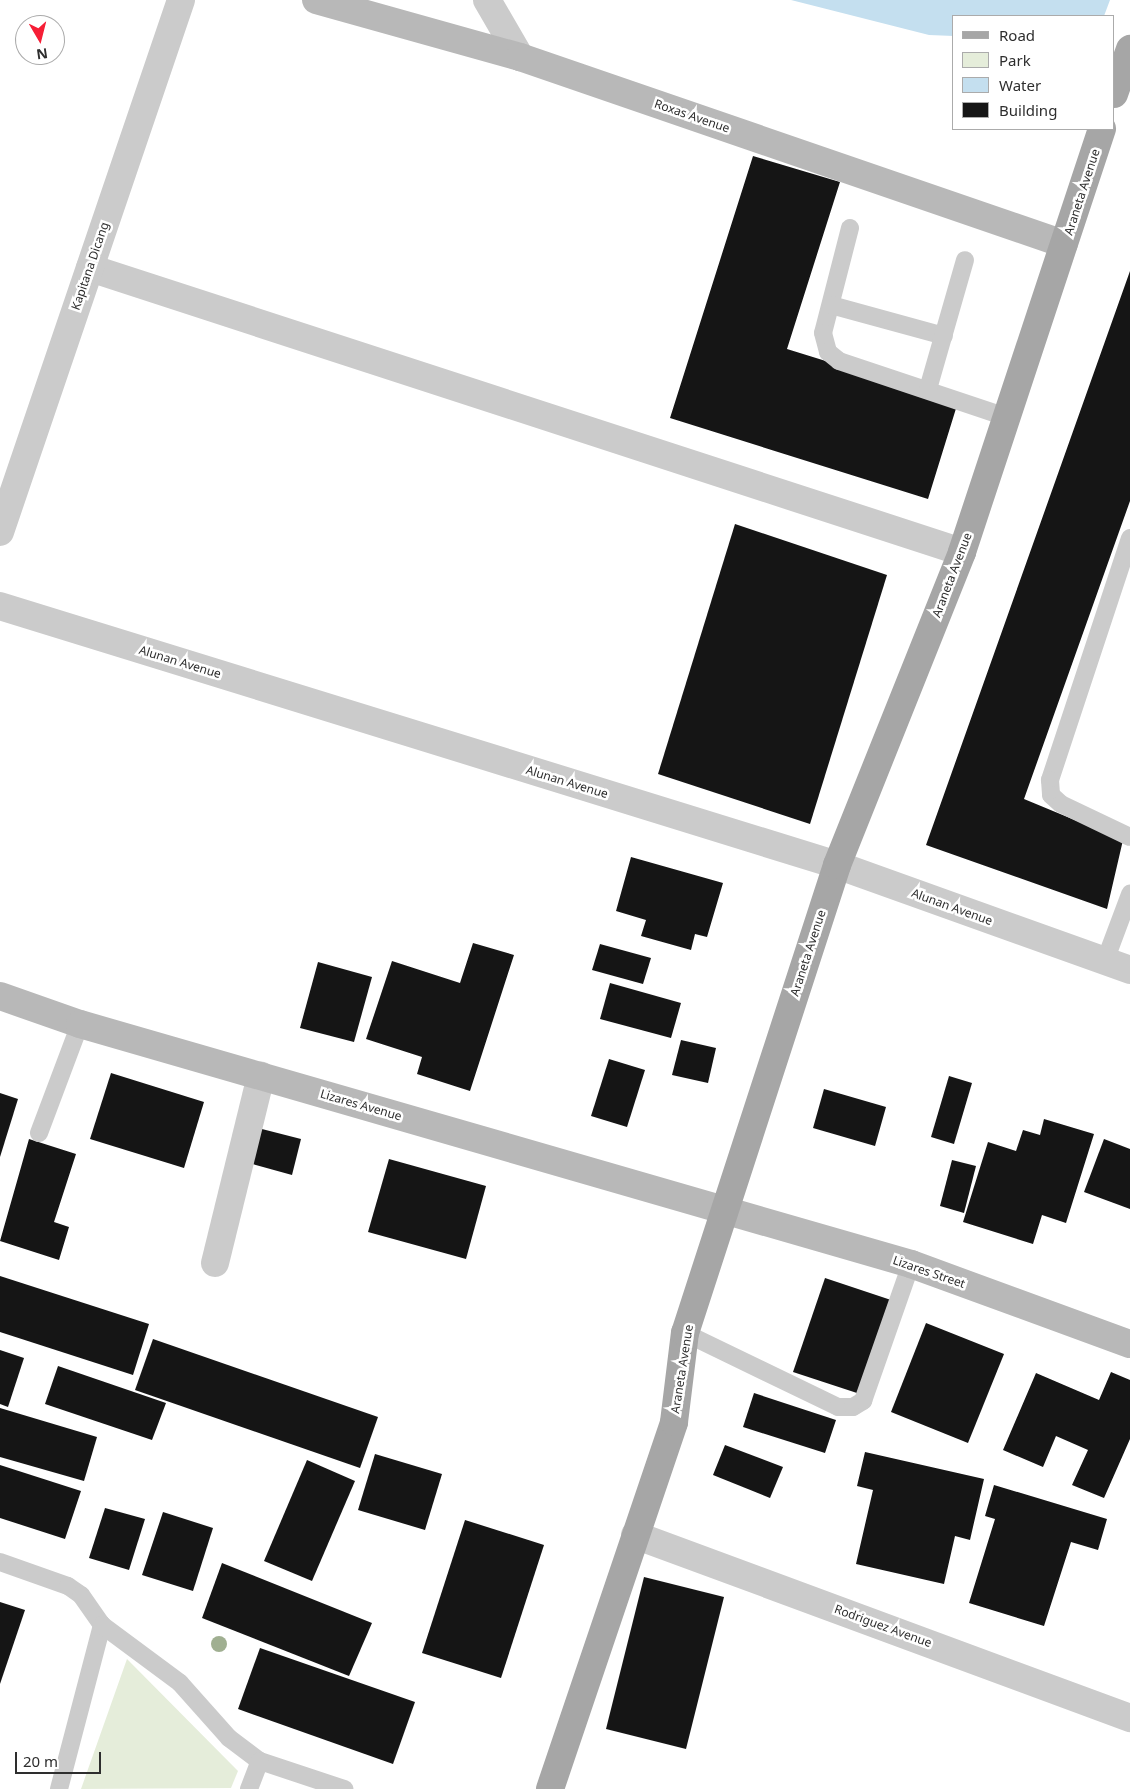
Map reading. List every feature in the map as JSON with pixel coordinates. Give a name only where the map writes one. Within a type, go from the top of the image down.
[{"type":"main road","points":[[1115,91],[1130,49]]},
{"type":"main road","name":"Araneta Avenue","points":[[550,1789],[674,1422],[685,1333],[837,865],[962,552],[1102,130]]},
{"type":"street","name":"Kapitana Dicang","points":[[0,532],[181,0]]},
{"type":"street","name":"Roxas Avenue","points":[[316,0],[520,57],[1064,244]]},
{"type":"street","points":[[487,0],[520,57]]},
{"type":"street","points":[[90,268],[962,552]]},
{"type":"street","name":"Alunan Avenue","points":[[0,606],[837,865],[1118,966]]},
{"type":"street","name":"Lizares Avenue","points":[[0,996],[80,1024],[723,1212]]},
{"type":"street","points":[[216,1263],[260,1076]]},
{"type":"street","name":"Lizares Street","points":[[723,1212],[911,1264],[1130,1344]]},
{"type":"street","name":"Rodriguez Avenue","points":[[635,1535],[1130,1718]]},
{"type":"lane","points":[[850,228],[824,333],[828,352],[839,360],[1006,417]]},
{"type":"lane","points":[[928,389],[965,260]]},
{"type":"lane","points":[[832,305],[944,336]]},
{"type":"lane","points":[[1130,538],[1050,780],[1051,795],[1060,804],[1130,837]]},
{"type":"lane","points":[[1118,966],[1130,894]]},
{"type":"lane","points":[[39,1133],[80,1024]]},
{"type":"lane","points":[[685,1333],[838,1406],[853,1407],[863,1401],[911,1264]]},
{"type":"lane","points":[[0,1562],[68,1586],[81,1595],[102,1626],[180,1683],[229,1738],[260,1761],[344,1789]]},
{"type":"lane","points":[[59,1789],[102,1626]]},
{"type":"lane","points":[[249,1789],[260,1761]]},
{"type":"green space","points":[[127,1659],[238,1771],[231,1788],[81,1789]]},
{"type":"water","points":[[791,0],[1130,0],[1115,15],[952,15],[952,36],[929,35]]},
{"type":"pier","points":[[1110,0],[1130,0],[1130,78],[1115,72],[1115,15],[1104,15]]},
{"type":"building","points":[[753,156],[840,182],[787,349],[958,402],[928,499],[670,418]]},
{"type":"building","points":[[1130,271],[1130,501],[1024,799],[1123,840],[1107,909],[926,845]]},
{"type":"building","points":[[735,524],[887,575],[810,824],[658,774]]},
{"type":"building","points":[[631,857],[723,883],[707,937],[695,934],[691,950],[641,936],[646,920],[616,911]]},
{"type":"building","points":[[473,943],[514,955],[470,1091],[417,1074],[422,1057],[366,1039],[392,961],[460,983]]},
{"type":"building","points":[[600,944],[651,958],[643,984],[592,970]]},
{"type":"building","points":[[318,962],[372,977],[354,1042],[300,1028]]},
{"type":"building","points":[[610,983],[681,1003],[671,1038],[600,1019]]},
{"type":"building","points":[[681,1040],[716,1048],[708,1083],[672,1075]]},
{"type":"building","points":[[609,1059],[645,1070],[627,1127],[591,1116]]},
{"type":"building","points":[[111,1073],[204,1102],[184,1168],[90,1139]]},
{"type":"building","points":[[949,1076],[972,1083],[954,1144],[931,1137]]},
{"type":"building","points":[[824,1089],[886,1107],[875,1146],[813,1128]]},
{"type":"building","points":[[0,1093],[18,1099],[0,1157]]},
{"type":"building","points":[[1044,1119],[1094,1134],[1066,1223],[1042,1215],[1033,1244],[963,1222],[988,1142],[1016,1151],[1023,1130],[1040,1135]]},
{"type":"building","points":[[258,1128],[301,1139],[292,1175],[249,1163]]},
{"type":"building","points":[[29,1139],[76,1154],[54,1222],[69,1227],[59,1260],[0,1241]]},
{"type":"building","points":[[1104,1139],[1130,1149],[1130,1209],[1084,1192]]},
{"type":"building","points":[[389,1159],[486,1186],[466,1259],[368,1232]]},
{"type":"building","points":[[952,1160],[976,1166],[964,1213],[940,1206]]},
{"type":"building","points":[[0,1276],[149,1324],[133,1375],[0,1332]]},
{"type":"building","points":[[825,1278],[891,1300],[860,1394],[793,1372]]},
{"type":"building","points":[[926,1323],[1004,1354],[968,1443],[891,1412]]},
{"type":"building","points":[[153,1339],[378,1417],[360,1468],[135,1390]]},
{"type":"building","points":[[0,1350],[24,1358],[8,1407],[0,1404]]},
{"type":"building","points":[[58,1366],[166,1403],[152,1440],[45,1404]]},
{"type":"building","points":[[1111,1372],[1130,1380],[1130,1439],[1104,1498],[1072,1485],[1088,1450],[1056,1436],[1043,1467],[1003,1450],[1036,1373],[1099,1400]]},
{"type":"building","points":[[754,1393],[836,1420],[825,1453],[743,1427]]},
{"type":"building","points":[[0,1408],[97,1437],[84,1481],[0,1457]]},
{"type":"building","points":[[725,1445],[783,1467],[770,1498],[713,1475]]},
{"type":"building","points":[[865,1452],[984,1479],[970,1540],[955,1536],[944,1584],[856,1564],[873,1490],[857,1486]]},
{"type":"building","points":[[375,1454],[442,1474],[425,1530],[358,1510]]},
{"type":"building","points":[[307,1460],[355,1481],[312,1581],[264,1561]]},
{"type":"building","points":[[0,1465],[81,1491],[65,1539],[0,1518]]},
{"type":"building","points":[[994,1485],[1107,1519],[1098,1550],[1071,1542],[1044,1626],[969,1603],[995,1519],[985,1516]]},
{"type":"building","points":[[105,1508],[145,1519],[129,1570],[89,1558]]},
{"type":"building","points":[[163,1512],[213,1528],[193,1591],[142,1575]]},
{"type":"building","points":[[465,1520],[544,1545],[501,1678],[422,1653]]},
{"type":"building","points":[[222,1563],[372,1623],[349,1676],[202,1618]]},
{"type":"building","points":[[644,1577],[724,1597],[686,1749],[606,1729]]},
{"type":"building","points":[[0,1602],[25,1610],[0,1684]]},
{"type":"building","points":[[260,1648],[415,1702],[393,1764],[238,1709]]}]
